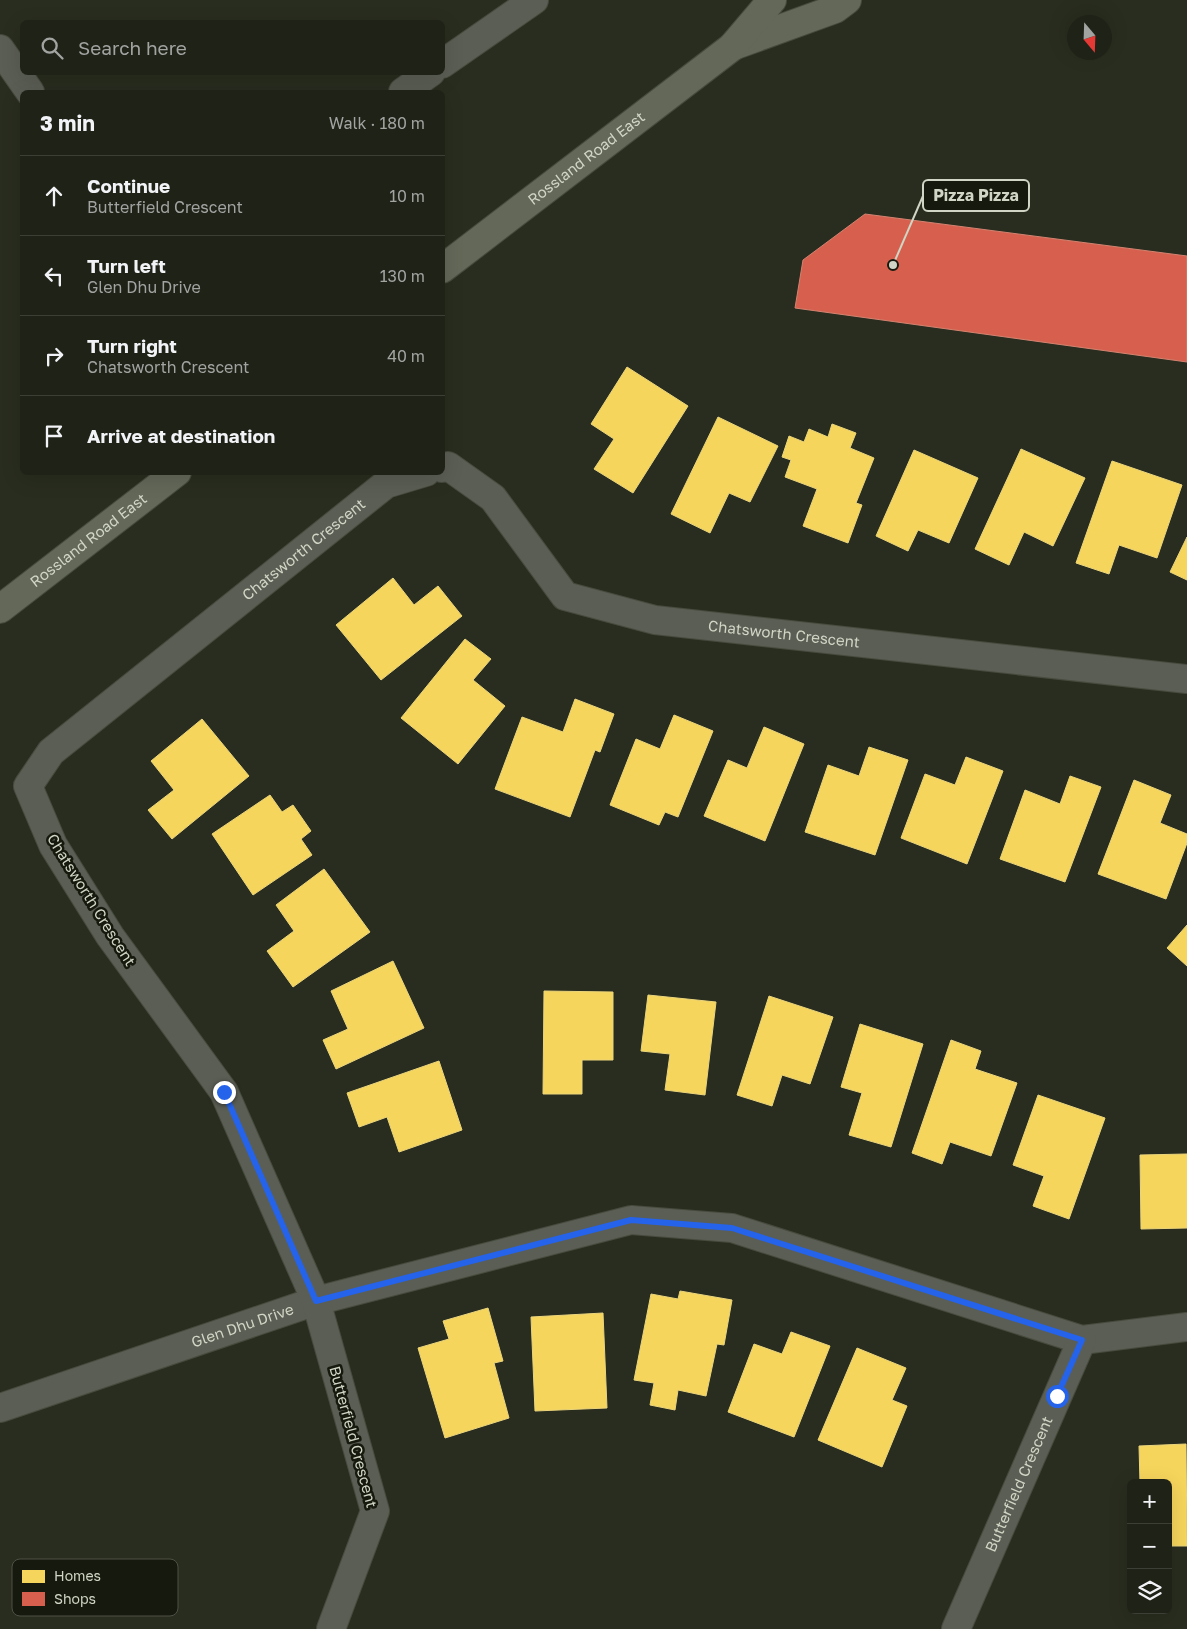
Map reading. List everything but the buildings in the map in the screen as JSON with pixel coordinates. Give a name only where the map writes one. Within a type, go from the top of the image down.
[{"type":"main road","name":"Rossland Road East","points":[[445,267],[732,47],[772,0]]},
{"type":"main road","name":"Rossland Road East","points":[[732,47],[835,9],[847,0]]},
{"type":"main road","name":"Rossland Road East","points":[[0,608],[173,475]]},
{"type":"street","points":[[445,62],[534,0]]},
{"type":"street","points":[[0,49],[29,90]]},
{"type":"street","points":[[406,90],[427,75]]},
{"type":"street","name":"Chatsworth Crescent","points":[[445,467],[448,466],[493,498],[566,596],[655,620],[1187,679]]},
{"type":"street","name":"Chatsworth Crescent","points":[[316,1301],[224,1092],[110,936],[53,845],[28,786],[51,752],[386,484],[416,475]]},
{"type":"street","name":"Glen Dhu Drive","points":[[0,1408],[316,1301],[631,1220],[732,1228],[1082,1340],[1187,1327]]},
{"type":"street","name":"Butterfield Crescent","points":[[316,1301],[375,1511],[331,1629]]},
{"type":"street","name":"Butterfield Crescent","points":[[956,1629],[1082,1340]]},
{"type":"place","name":"Pizza Pizza","points":[[893,265]]},
{"type":"route","points":[[224,1092],[316,1301],[631,1220],[732,1228],[1082,1340],[1057,1396]]}]
